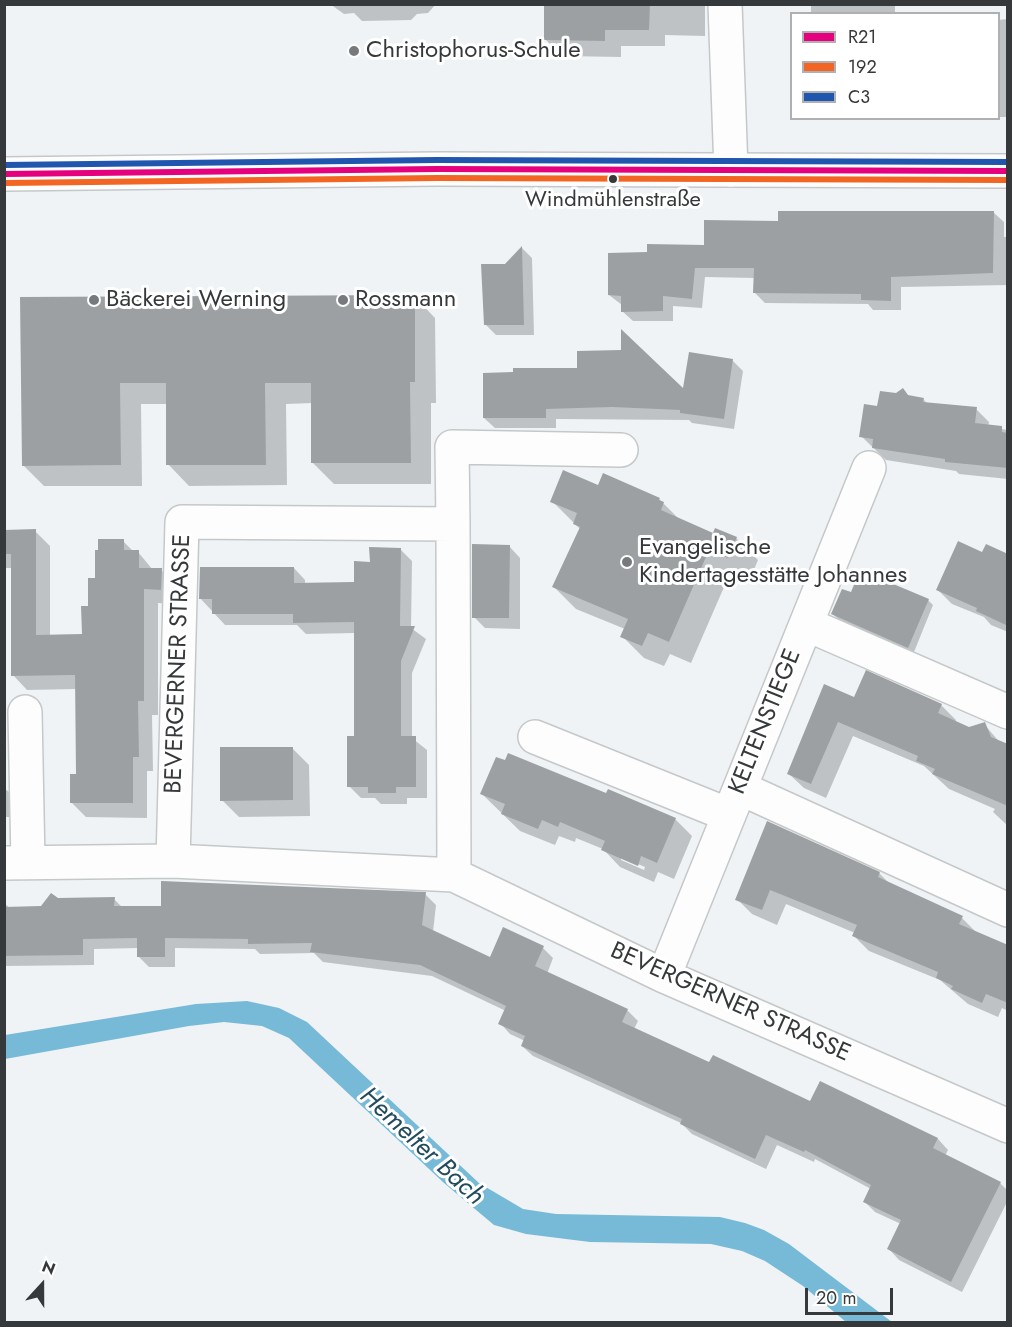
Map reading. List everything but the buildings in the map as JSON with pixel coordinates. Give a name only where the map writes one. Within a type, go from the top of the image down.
[{"type":"street","points":[[725,4],[731,170]]},
{"type":"street","points":[[4,174],[437,169],[1008,171]]},
{"type":"street","points":[[454,875],[452,447],[621,450]]},
{"type":"street","name":"KELTENSTIEGE","points":[[664,976],[869,468]]},
{"type":"street","name":"BEVERGERNER STRASSE","points":[[173,861],[182,522],[453,524]]},
{"type":"street","points":[[806,624],[1008,712]]},
{"type":"street","points":[[16,862],[25,712]]},
{"type":"street","points":[[535,737],[734,801],[1008,910]]},
{"type":"street","name":"BEVERGERNER STRASSE","points":[[16,862],[173,861],[454,875],[664,976],[1008,1126]]},
{"type":"water","name":"Hemelter Bach","points":[[247,1001],[279,1008],[307,1022],[479,1183],[523,1209],[556,1214],[720,1217],[745,1223],[764,1230],[789,1244],[892,1322],[846,1322],[803,1286],[765,1261],[742,1251],[711,1244],[590,1242],[526,1234],[494,1225],[444,1183],[289,1038],[262,1026],[224,1022],[189,1026],[5,1059],[5,1035],[196,1004]]},
{"type":"transit line","name":"C3","points":[[4,165],[437,160],[1008,162]]},
{"type":"transit line","name":"R21","points":[[4,174],[437,169],[1008,171]]},
{"type":"transit line","name":"192","points":[[4,183],[437,178],[1008,180]]},
{"type":"place","name":"Christophorus-Schule","points":[[354,51]]},
{"type":"place","name":"Windmühlenstraße","points":[[613,179]]},
{"type":"place","name":"Bäckerei Werning","points":[[94,300]]},
{"type":"place","name":"Rossmann","points":[[343,300]]},
{"type":"place","name":"Evangelische Kindertagesstätte Johannes","points":[[627,562]]}]
